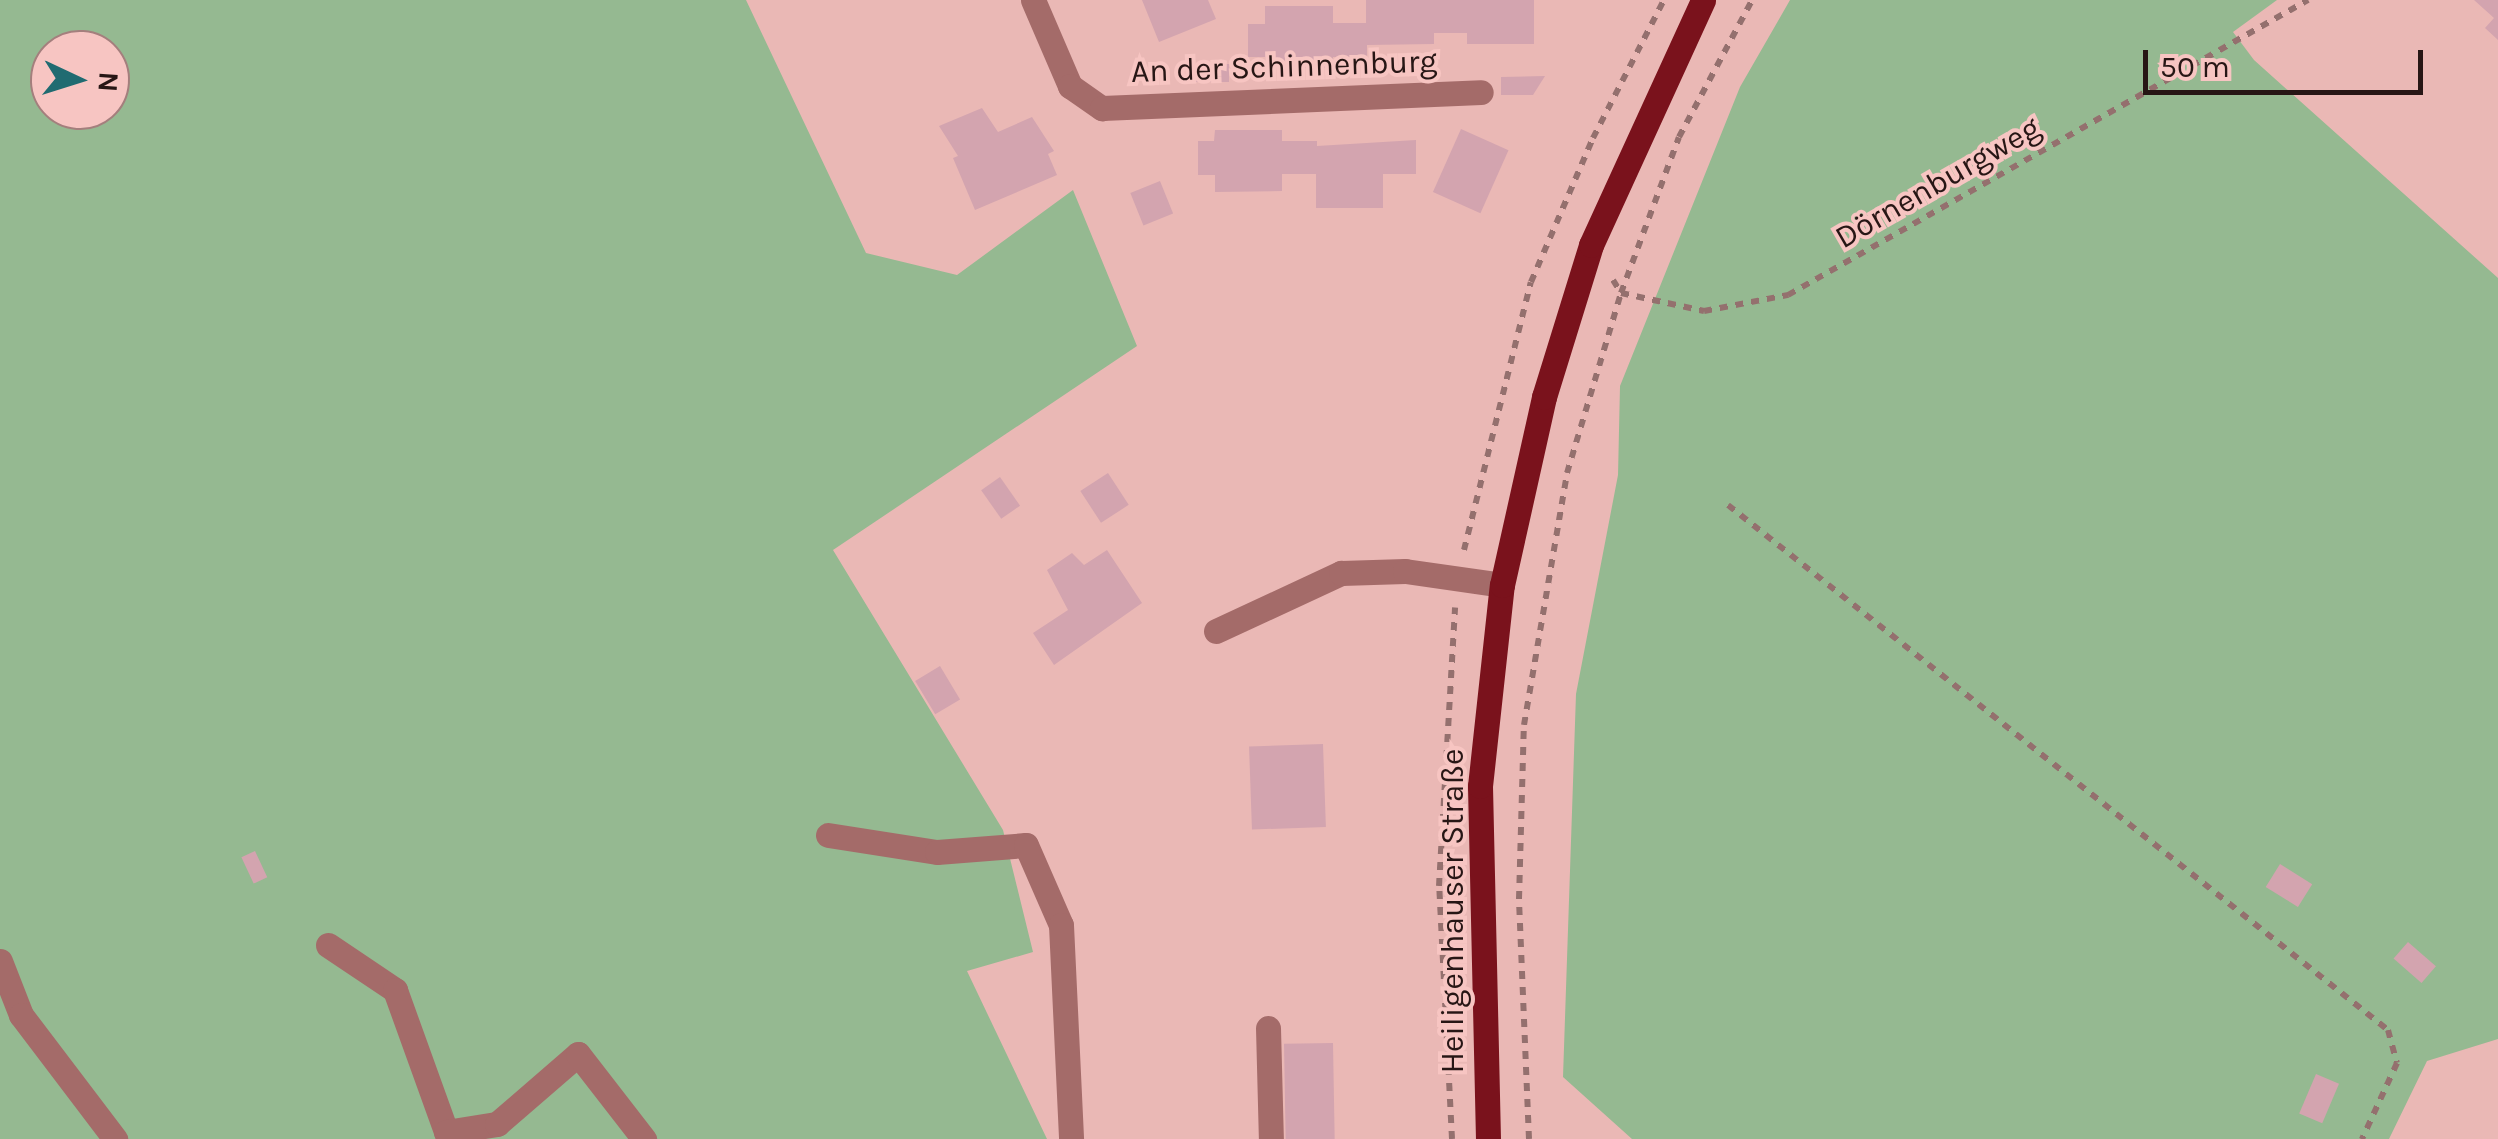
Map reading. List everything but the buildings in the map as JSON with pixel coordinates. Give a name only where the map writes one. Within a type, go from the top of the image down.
[{"type":"main road","name":"Heiligenhauser Straße","points":[[1488,1139],[1480,786],[1502,585],[1544,397],[1592,245],[1703,0]]},
{"type":"street","name":"An der Schinnenburg","points":[[1033,0],[1070,86],[1102,108],[1481,92]]},
{"type":"street","points":[[1216,631],[1341,574],[1405,571],[1502,585]]},
{"type":"street","points":[[828,835],[937,852],[1026,845],[1062,926],[1071,1139]]},
{"type":"street","points":[[328,945],[394,990],[446,1132],[497,1124],[578,1054],[644,1139]]},
{"type":"street","points":[[0,962],[21,1015],[115,1139]]},
{"type":"street","points":[[1268,1028],[1271,1139]]},
{"type":"path","points":[[1529,1139],[1520,899],[1524,725],[1567,474],[1621,293],[1679,137],[1752,0]]},
{"type":"path","name":"Dörnenburgweg","points":[[1621,293],[1704,311],[1788,296],[2308,0]]},
{"type":"path","points":[[1592,245],[1621,293]]},
{"type":"path","points":[[1728,506],[2388,1030],[2397,1063],[2362,1139]]},
{"type":"green space","points":[[0,0],[746,0],[866,253],[957,275],[1073,190],[1137,346],[833,550],[1003,830],[1033,952],[967,971],[1047,1139],[0,1139]]},
{"type":"green space","points":[[1790,0],[2277,0],[2233,32],[2254,60],[2498,278],[2498,1039],[2427,1061],[2389,1139],[1632,1139],[1563,1077],[1576,694],[1618,475],[1620,386],[1740,87]]}]
